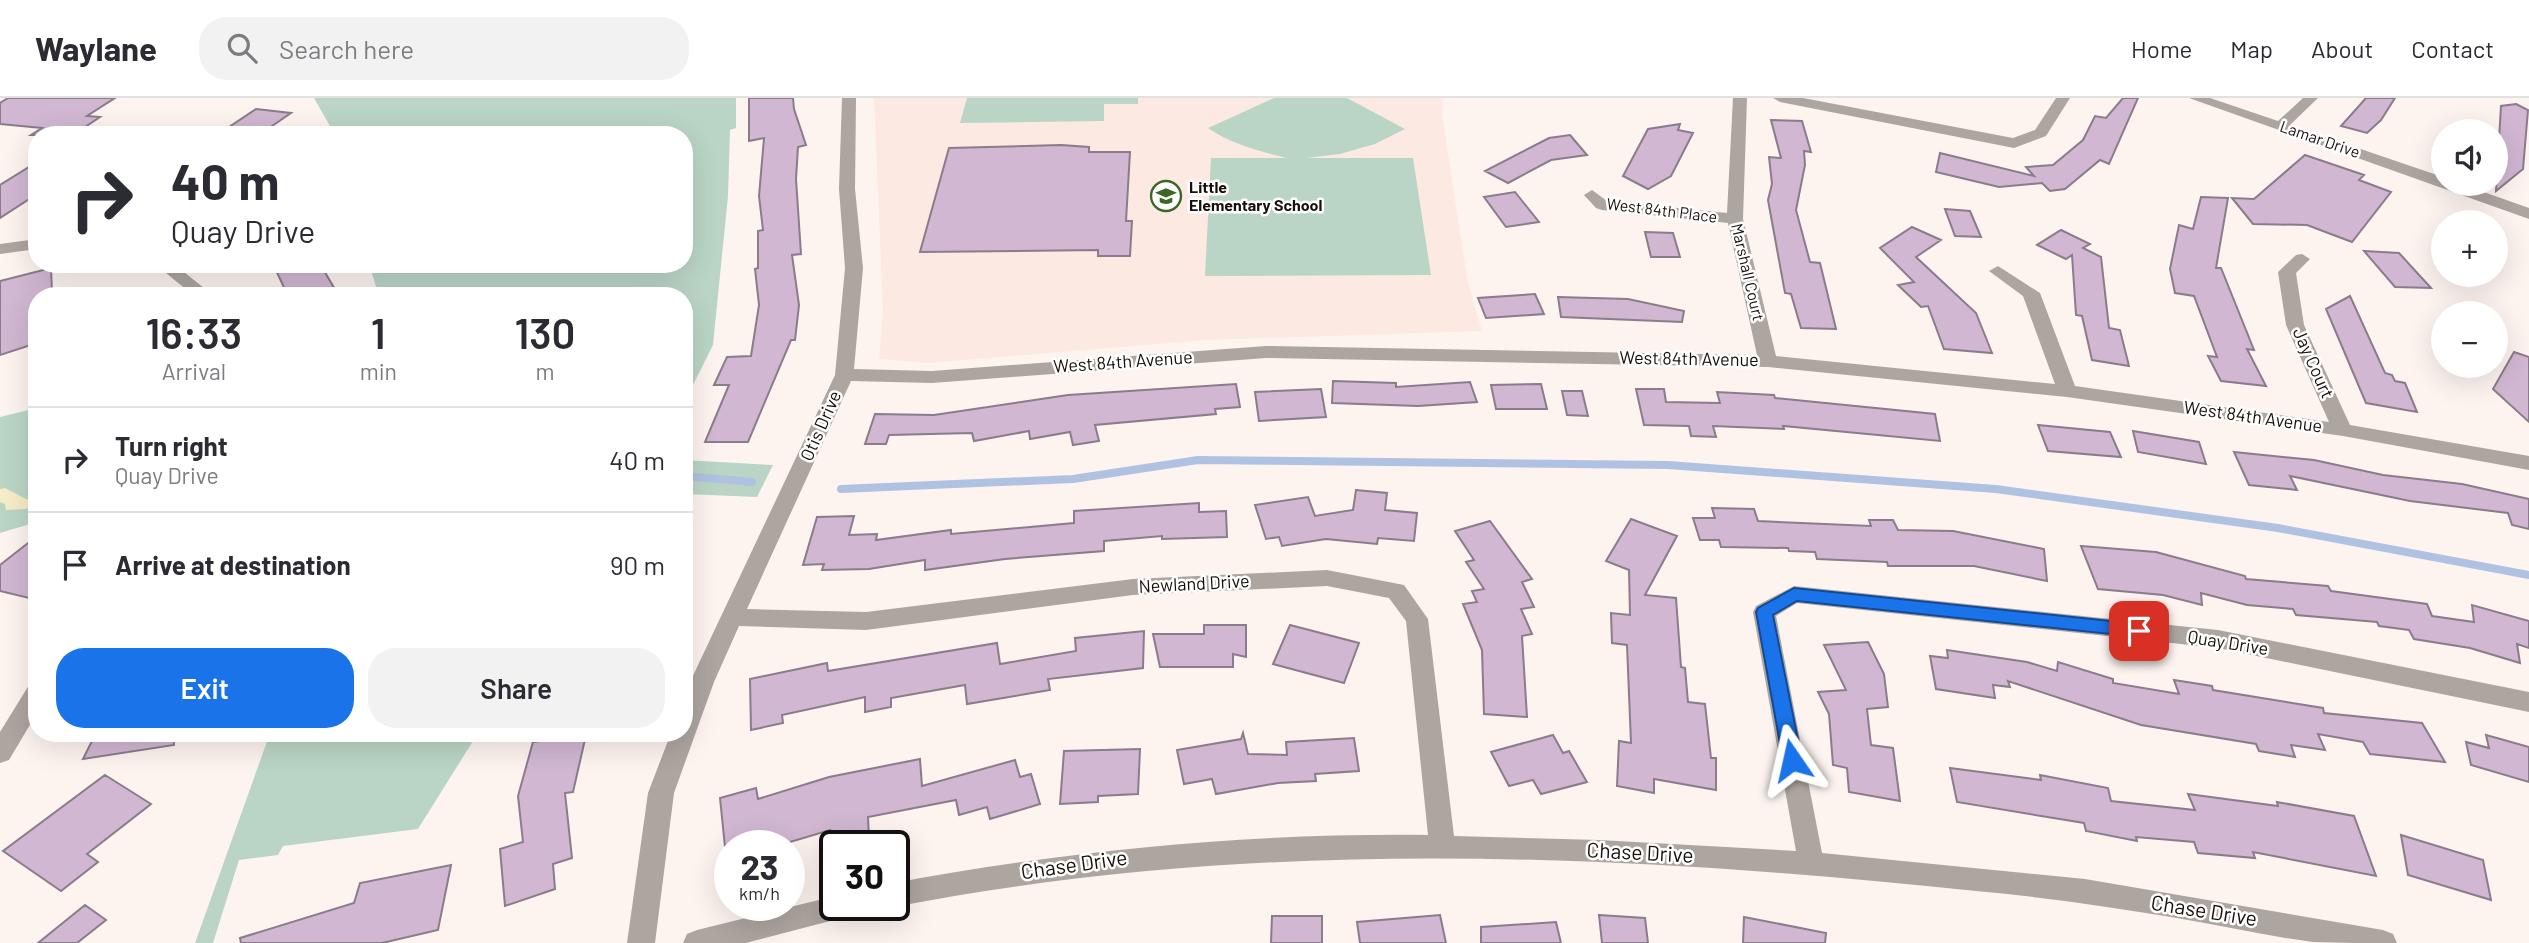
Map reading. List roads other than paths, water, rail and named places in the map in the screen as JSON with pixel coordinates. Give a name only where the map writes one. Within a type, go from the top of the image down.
[{"type":"street","name":"Otis Drive","points":[[693,710],[732,617],[844,375],[854,268],[848,189],[849,98]]},
{"type":"street","name":"Marshall Court","points":[[1740,98],[1735,219],[1769,361]]},
{"type":"street","points":[[1780,98],[2014,143],[2041,133],[2063,98]]},
{"type":"street","name":"Lamar Drive","points":[[2196,98],[2282,125],[2431,178]]},
{"type":"street","points":[[2282,125],[2311,98]]},
{"type":"street","name":"West 84th Place","points":[[1592,195],[1602,205],[1735,219]]},
{"type":"street","name":"Lamar Drive","points":[[2480,196],[2529,214]]},
{"type":"street","points":[[0,249],[28,245]]},
{"type":"street","name":"Jay Court","points":[[2302,259],[2287,272],[2295,325],[2343,430]]},
{"type":"street","points":[[1998,271],[2031,293],[2067,391]]},
{"type":"street","points":[[175,273],[193,287]]},
{"type":"street","name":"West 84th Avenue","points":[[844,375],[933,377],[1266,352],[1769,361],[2067,391],[2343,430],[2529,463]]},
{"type":"street","name":"Newland Drive","points":[[732,617],[866,621],[1133,587],[1327,578],[1396,591],[1417,619],[1442,844]]},
{"type":"street","name":"Quay Drive","points":[[1811,862],[1764,612],[1794,594],[2218,639],[2529,702]]},
{"type":"street","points":[[0,753],[28,707]]},
{"type":"street","name":"Otis Drive","points":[[641,943],[661,793],[680,742]]},
{"type":"street","name":"Chase Drive","points":[[910,892],[950,883],[1141,856],[1442,844],[1811,862],[2045,886],[2244,917],[2383,943]]},
{"type":"street","points":[[698,943],[819,912]]},
{"type":"waterway","points":[[841,489],[1073,479],[1198,460],[1668,465],[1996,489],[2278,528],[2529,575]]},
{"type":"waterway","points":[[693,477],[752,482]]},
{"type":"place","name":"Little Elementary School","points":[[1166,196]]}]
